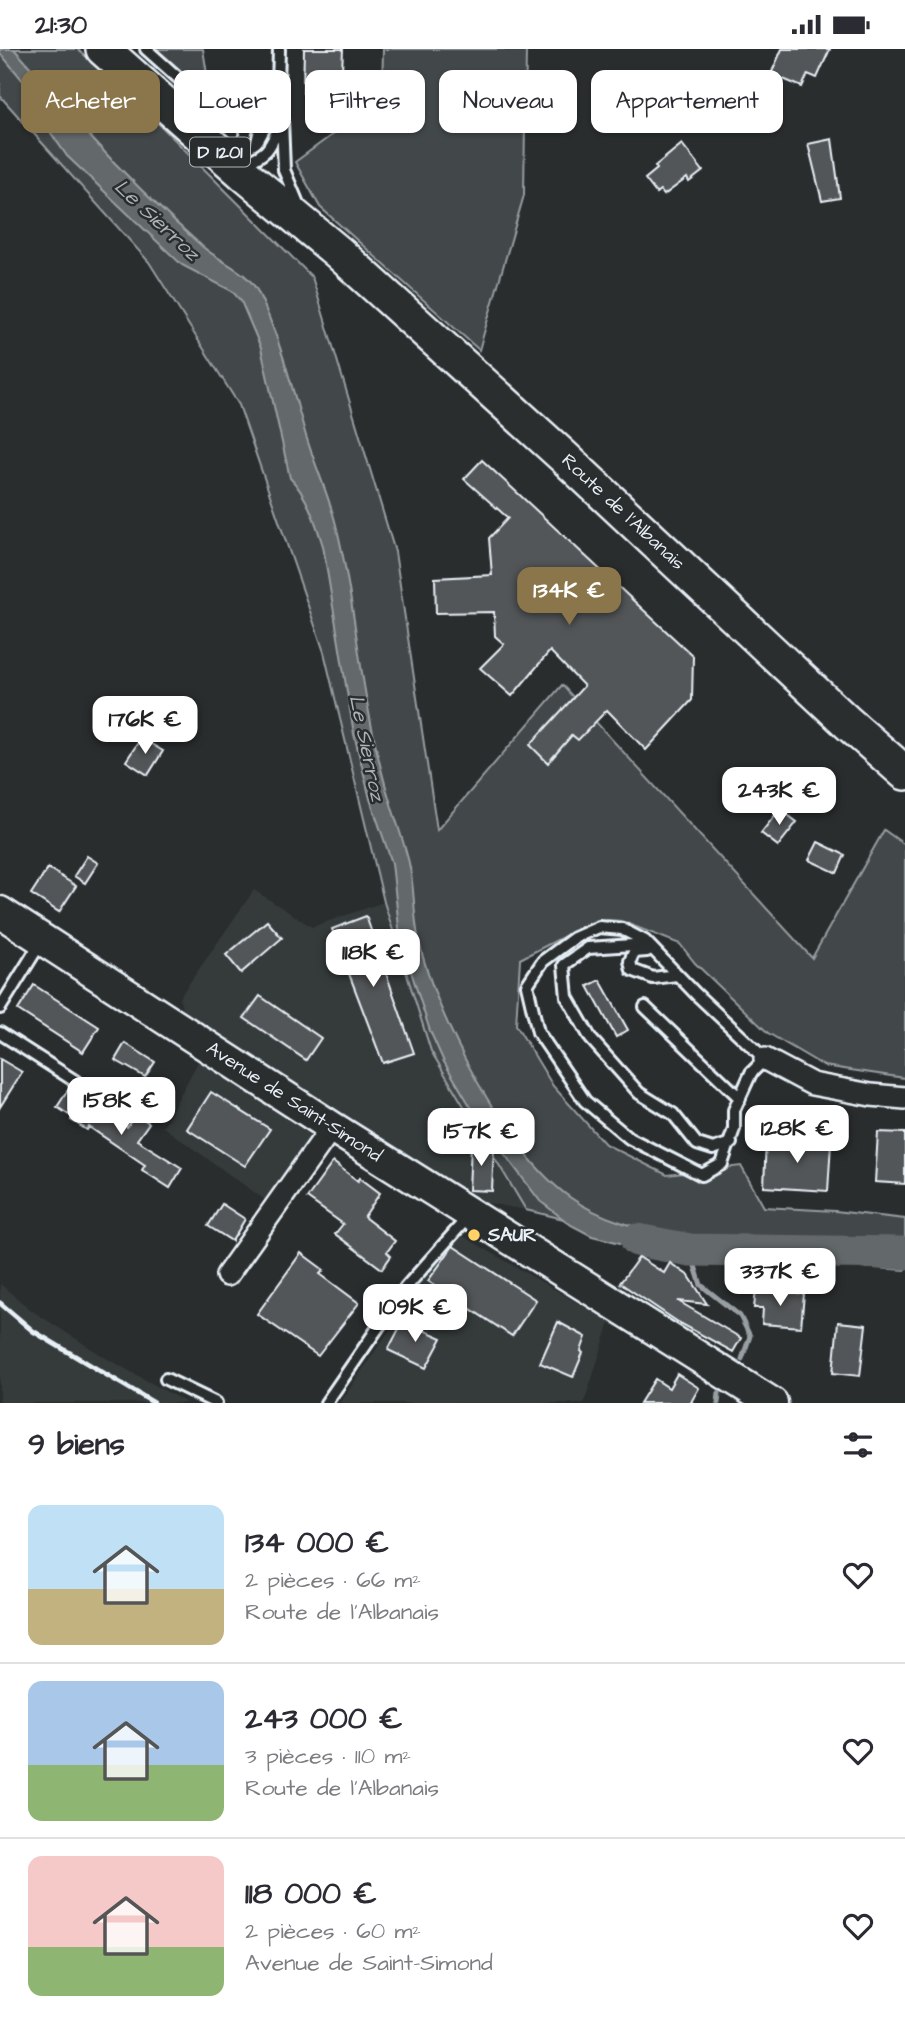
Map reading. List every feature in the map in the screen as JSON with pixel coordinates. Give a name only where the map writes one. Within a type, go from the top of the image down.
[{"type":"main road","name":"D 1201","points":[[103,49],[300,208],[339,253]]},
{"type":"main road","name":"D 1201","points":[[124,49],[339,253]]},
{"type":"main road","name":"Route de l'Albanais","points":[[339,253],[905,773]]},
{"type":"main road","name":"Avenue de Saint-Simond","points":[[0,912],[332,1127],[772,1403]]},
{"type":"street","points":[[765,1059],[812,1084],[905,1098]]},
{"type":"street","points":[[227,1275],[332,1127]]},
{"type":"lane","points":[[146,49],[174,74]]},
{"type":"lane","points":[[278,70],[279,49]]},
{"type":"lane","points":[[243,160],[248,133]]},
{"type":"lane","points":[[243,160],[270,149],[277,133]]},
{"type":"lane","points":[[283,133],[284,170],[300,208]]},
{"type":"lane","points":[[599,927],[622,929],[645,941],[677,975],[765,1059],[751,1073],[734,1109],[731,1143],[722,1164],[702,1175],[629,1138],[585,1101],[538,1032],[527,985],[543,961],[574,938],[599,927]]},
{"type":"lane","points":[[0,1008],[43,940]]},
{"type":"lane","points":[[653,950],[633,945],[588,949],[564,965],[568,997],[591,1039],[639,1093],[673,1114],[697,1143],[713,1149],[731,1143]]},
{"type":"lane","points":[[653,950],[634,952],[630,961],[632,970],[653,978],[677,975]]},
{"type":"lane","points":[[645,1007],[740,1098]]},
{"type":"lane","points":[[0,1033],[122,1111]]},
{"type":"lane","points":[[326,1403],[407,1287],[470,1213]]},
{"type":"lane","points":[[166,1379],[216,1403]]},
{"type":"shaded area","points":[[0,49],[77,49],[102,70],[21,70],[21,119],[0,96]]},
{"type":"shaded area","points":[[155,49],[203,49],[206,70],[176,70]]},
{"type":"shaded area","points":[[383,49],[526,49],[526,70],[439,70],[439,133],[525,133],[524,195],[479,350],[320,207],[295,162],[334,133],[425,133],[425,70],[383,70]]},
{"type":"shaded area","points":[[160,125],[312,277],[395,552],[437,830],[562,685],[812,958],[884,830],[905,845],[905,1078],[824,1066],[768,1033],[695,963],[680,944],[621,921],[590,923],[520,959],[516,1025],[553,1086],[605,1144],[667,1175],[741,1166],[764,1207],[905,1219],[905,1270],[733,1259],[526,1210],[431,1051],[384,902],[324,652],[239,405],[149,262],[33,133],[160,133]]},
{"type":"shaded area","points":[[254,890],[312,927],[384,902],[431,1051],[526,1210],[466,1199],[339,1117],[265,1200],[163,1127],[199,1060],[179,998]]},
{"type":"shaded area","points":[[456,1232],[610,1322],[584,1403],[340,1403]]},
{"type":"shaded area","points":[[0,1284],[31,1310],[106,1358],[187,1403],[0,1403]]},
{"type":"water","points":[[0,49],[14,49],[32,70],[21,70],[21,78],[0,53]]},
{"type":"water","points":[[51,133],[87,133],[203,247],[241,272],[258,292],[278,343],[336,525],[346,569],[374,739],[409,863],[419,941],[440,1007],[457,1044],[499,1117],[522,1150],[547,1177],[583,1206],[623,1223],[679,1238],[686,1259],[592,1236],[571,1225],[540,1201],[478,1119],[444,1062],[430,1031],[400,937],[392,863],[370,799],[354,734],[323,546],[306,501],[290,478],[261,348],[241,301],[232,291],[182,265],[67,156]]},
{"type":"building","points":[[304,49],[343,49],[342,70],[305,70],[303,93]]},
{"type":"building","points":[[782,49],[830,49],[817,78],[808,74],[802,87],[783,79],[783,70],[773,70]]},
{"type":"building","points":[[832,139],[840,198],[822,201],[808,144]]},
{"type":"building","points":[[682,144],[703,171],[689,182],[687,178],[664,195],[660,190],[656,193],[645,179],[657,169],[655,166]]},
{"type":"building","points":[[482,460],[693,656],[692,700],[646,750],[607,710],[578,740],[572,735],[548,763],[530,745],[584,686],[550,651],[512,696],[480,668],[504,644],[495,636],[494,612],[436,613],[435,578],[492,575],[489,538],[508,518],[464,479]]},
{"type":"building","points":[[141,738],[163,751],[148,775],[126,761]]},
{"type":"building","points":[[780,809],[797,822],[778,846],[761,833]]},
{"type":"building","points":[[818,842],[845,855],[837,873],[809,860]]},
{"type":"building","points":[[87,856],[98,863],[85,883],[74,876]]},
{"type":"building","points":[[48,868],[76,886],[59,912],[31,894]]},
{"type":"building","points":[[366,916],[414,1053],[383,1063],[332,929]]},
{"type":"building","points":[[267,921],[282,938],[241,973],[226,955]]},
{"type":"building","points":[[600,980],[628,1030],[616,1037],[588,986]]},
{"type":"building","points":[[34,985],[99,1027],[83,1052],[18,1010]]},
{"type":"building","points":[[260,996],[321,1038],[306,1060],[244,1018]]},
{"type":"building","points":[[125,1043],[155,1062],[145,1077],[115,1060]]},
{"type":"building","points":[[0,1059],[22,1072],[0,1107]]},
{"type":"building","points":[[68,1090],[127,1127],[136,1114],[149,1123],[137,1140],[182,1168],[170,1188],[142,1170],[145,1165],[89,1127],[87,1130],[71,1120],[72,1117],[57,1107]]},
{"type":"building","points":[[211,1092],[270,1129],[245,1166],[187,1129]]},
{"type":"building","points":[[878,1132],[905,1133],[905,1184],[875,1182]]},
{"type":"building","points":[[766,1139],[831,1143],[828,1191],[764,1187]]},
{"type":"building","points":[[471,1145],[494,1146],[492,1191],[469,1190]]},
{"type":"building","points":[[333,1162],[380,1193],[364,1217],[395,1241],[387,1252],[391,1256],[382,1269],[335,1234],[343,1224],[307,1198]]},
{"type":"building","points":[[222,1204],[245,1219],[232,1241],[208,1226]]},
{"type":"building","points":[[453,1246],[536,1300],[512,1336],[428,1281]]},
{"type":"building","points":[[301,1253],[324,1270],[320,1274],[359,1303],[318,1356],[257,1314]]},
{"type":"building","points":[[639,1257],[664,1273],[670,1263],[689,1276],[707,1304],[678,1301],[741,1338],[733,1352],[678,1322],[620,1283]]},
{"type":"building","points":[[756,1290],[804,1294],[801,1327],[762,1324],[763,1308],[754,1308]]},
{"type":"building","points":[[403,1321],[442,1338],[426,1368],[388,1350]]},
{"type":"building","points":[[558,1322],[586,1337],[573,1377],[540,1363]]},
{"type":"building","points":[[838,1322],[866,1325],[860,1376],[833,1373]]},
{"type":"building","points":[[677,1374],[699,1388],[691,1402],[693,1403],[640,1403],[655,1379],[669,1388]]},
{"type":"waterway","name":"Le Sierroz","points":[[637,1240],[690,1250],[905,1253]]},
{"type":"waterway","points":[[690,1250],[701,1285],[740,1316],[750,1336],[742,1359]]},
{"type":"waterway","points":[[718,1403],[719,1393]]},
{"type":"railway","points":[[0,1303],[33,1331],[154,1403]]},
{"type":"place","name":"SAUR","points":[[474,1235]]}]
